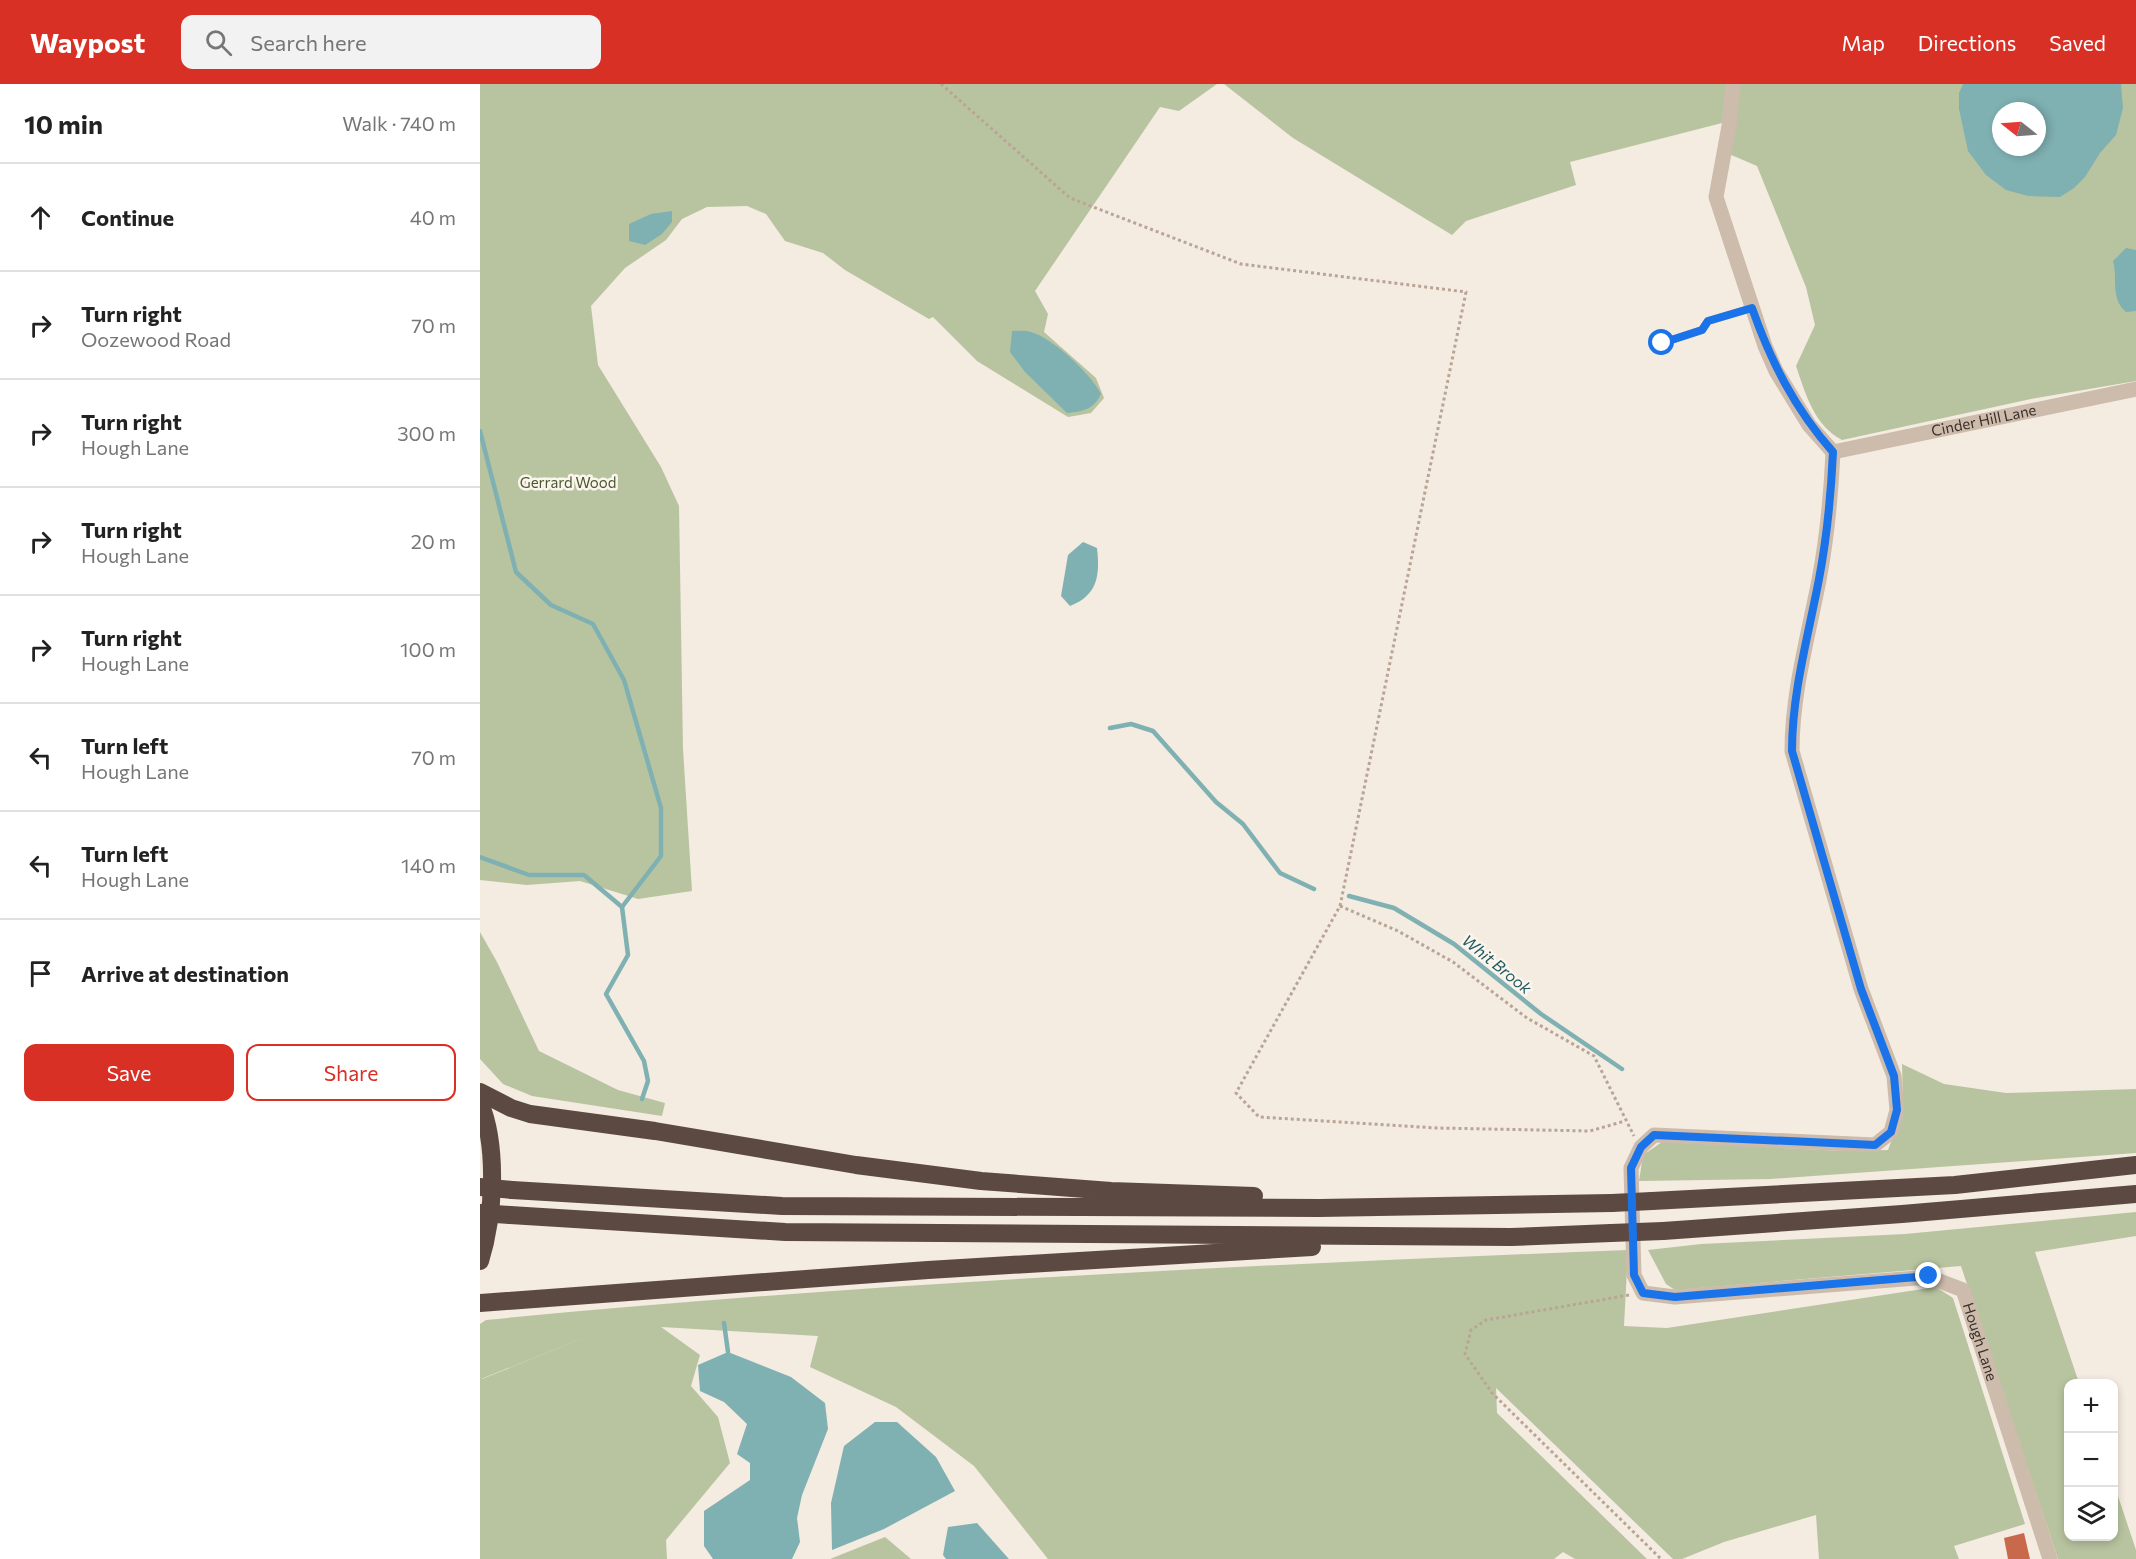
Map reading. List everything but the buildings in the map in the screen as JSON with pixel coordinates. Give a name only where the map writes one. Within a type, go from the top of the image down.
[{"type":"highway","points":[[480,1092],[511,1108],[547,1117],[655,1131],[856,1165],[981,1181],[1111,1191],[1447,1207]]},
{"type":"highway","points":[[480,1103],[491,1137],[492,1159],[487,1229],[480,1261]]},
{"type":"highway","points":[[480,1187],[782,1206],[1447,1207],[1612,1203],[1954,1185],[2136,1165]]},
{"type":"highway","points":[[480,1303],[1110,1258],[1664,1231],[1902,1215],[2136,1194]]},
{"type":"highway","points":[[480,1213],[785,1232],[1511,1237]]},
{"type":"street","points":[[1643,1293],[1634,1275],[1631,1168],[1641,1147],[1654,1135],[1875,1145],[1891,1132],[1897,1110],[1894,1076],[1861,989],[1792,751],[1792,714],[1820,577],[1831,494],[1833,452],[1809,425],[1776,371],[1752,308],[1716,197],[1729,126],[1733,84]]},
{"type":"street","name":"Cinder Hill Lane","points":[[1833,452],[2136,388]]},
{"type":"street","name":"Hough Lane","points":[[1643,1293],[1675,1297],[1929,1276],[1963,1290],[2050,1559]]},
{"type":"lane","points":[[1662,343],[1702,330],[1708,321],[1752,308]]},
{"type":"path","points":[[941,84],[1070,198],[1241,264],[1466,292],[1340,906],[1236,1093],[1259,1117],[1437,1128],[1590,1131],[1625,1121]]},
{"type":"path","points":[[1340,906],[1398,931],[1453,962],[1527,1018],[1594,1056],[1625,1121],[1641,1147]]},
{"type":"path","points":[[1643,1293],[1486,1320],[1471,1330],[1465,1354],[1492,1393],[1661,1559]]},
{"type":"green space","name":"Gerrard Wood","points":[[480,84],[1217,84],[1179,111],[1160,107],[1035,291],[1048,314],[1044,332],[1096,378],[1104,398],[1091,413],[1068,417],[977,361],[933,317],[929,319],[845,270],[823,253],[785,241],[766,214],[747,206],[707,207],[682,219],[666,240],[625,268],[591,306],[598,365],[661,467],[679,506],[683,749],[692,891],[638,899],[580,881],[527,885],[480,880]]},
{"type":"green space","points":[[1224,84],[1727,84],[1722,123],[1570,162],[1576,185],[1466,221],[1452,235],[1293,138]]},
{"type":"green space","points":[[1739,84],[2136,84],[2136,381],[2031,399],[1842,440],[1832,434],[1818,418],[1796,366],[1815,325],[1806,287],[1757,166],[1729,154]]},
{"type":"green space","points":[[480,932],[497,962],[539,1051],[618,1090],[665,1103],[662,1116],[532,1096],[503,1084],[480,1059]]},
{"type":"green space","points":[[1902,1064],[1944,1084],[2006,1093],[2136,1089],[2136,1153],[1771,1179],[1639,1181],[1643,1155],[1662,1142],[1844,1151],[1888,1150],[1903,1110]]},
{"type":"green space","points":[[2136,1212],[2136,1236],[2035,1252],[2078,1379],[2064,1379],[2064,1541],[2118,1541],[2118,1496],[2136,1550],[2136,1559],[2058,1559],[1961,1266],[1675,1290],[1666,1284],[1648,1250],[1701,1244],[1905,1234]]},
{"type":"green space","points":[[1628,1250],[1624,1326],[1667,1328],[1936,1287],[1953,1298],[2025,1524],[1954,1546],[1959,1559],[1819,1559],[1816,1515],[1724,1542],[1682,1559],[1673,1559],[1496,1388],[1497,1413],[1647,1559],[1575,1559],[1563,1552],[1554,1559],[1048,1559],[974,1466],[896,1407],[810,1367],[818,1336],[661,1327],[700,1355],[691,1386],[718,1417],[730,1463],[666,1540],[667,1559],[480,1559],[480,1324],[486,1320],[913,1286],[1199,1269]],"holes":[[[598,1332],[482,1379],[481,1379]]]},
{"type":"green space","points":[[885,1537],[911,1559],[830,1559]]},
{"type":"water","points":[[1963,84],[2121,84],[2123,108],[2116,135],[2100,153],[2085,177],[2060,197],[2028,196],[2006,190],[1986,175],[1968,151],[1959,109],[1959,93]]},
{"type":"water","points":[[672,211],[672,222],[662,234],[645,245],[629,241],[629,224],[651,214]]},
{"type":"water","points":[[2126,248],[2136,250],[2136,311],[2126,312],[2116,295],[2113,261]]},
{"type":"water","points":[[1012,331],[1027,331],[1050,341],[1060,349],[1096,386],[1101,394],[1095,403],[1083,410],[1067,413],[1025,372],[1010,352]]},
{"type":"water","points":[[1083,542],[1097,548],[1097,575],[1092,590],[1070,606],[1061,596],[1068,555]]},
{"type":"water","points":[[728,1352],[791,1377],[825,1403],[828,1429],[802,1495],[797,1518],[800,1542],[792,1559],[713,1559],[704,1546],[704,1511],[750,1480],[750,1463],[737,1454],[747,1424],[724,1402],[700,1391],[698,1365]]},
{"type":"water","points":[[875,1422],[897,1422],[936,1457],[955,1491],[884,1529],[832,1550],[831,1503],[844,1446]]},
{"type":"water","points":[[977,1523],[1009,1559],[946,1559],[943,1555],[948,1527]]},
{"type":"waterway","points":[[480,431],[516,572],[551,605],[593,624],[624,680],[661,808],[661,856],[622,907],[628,955],[606,994],[644,1061],[648,1081],[642,1099]]},
{"type":"waterway","name":"Whit Brook","points":[[1110,728],[1131,724],[1153,731],[1216,802],[1243,824],[1280,873],[1314,889]]},
{"type":"waterway","points":[[480,857],[529,875],[584,875],[622,907]]},
{"type":"waterway","name":"Whit Brook","points":[[1349,896],[1394,908],[1454,944],[1541,1014],[1622,1069]]},
{"type":"waterway","points":[[724,1323],[728,1352]]},
{"type":"route","points":[[1662,343],[1702,330],[1708,321],[1752,308],[1776,371],[1809,425],[1833,452],[1831,494],[1820,577],[1792,714],[1792,751],[1861,989],[1894,1076],[1897,1110],[1891,1132],[1875,1145],[1654,1135],[1641,1147],[1631,1168],[1634,1275],[1643,1293],[1675,1297],[1929,1276]]}]
